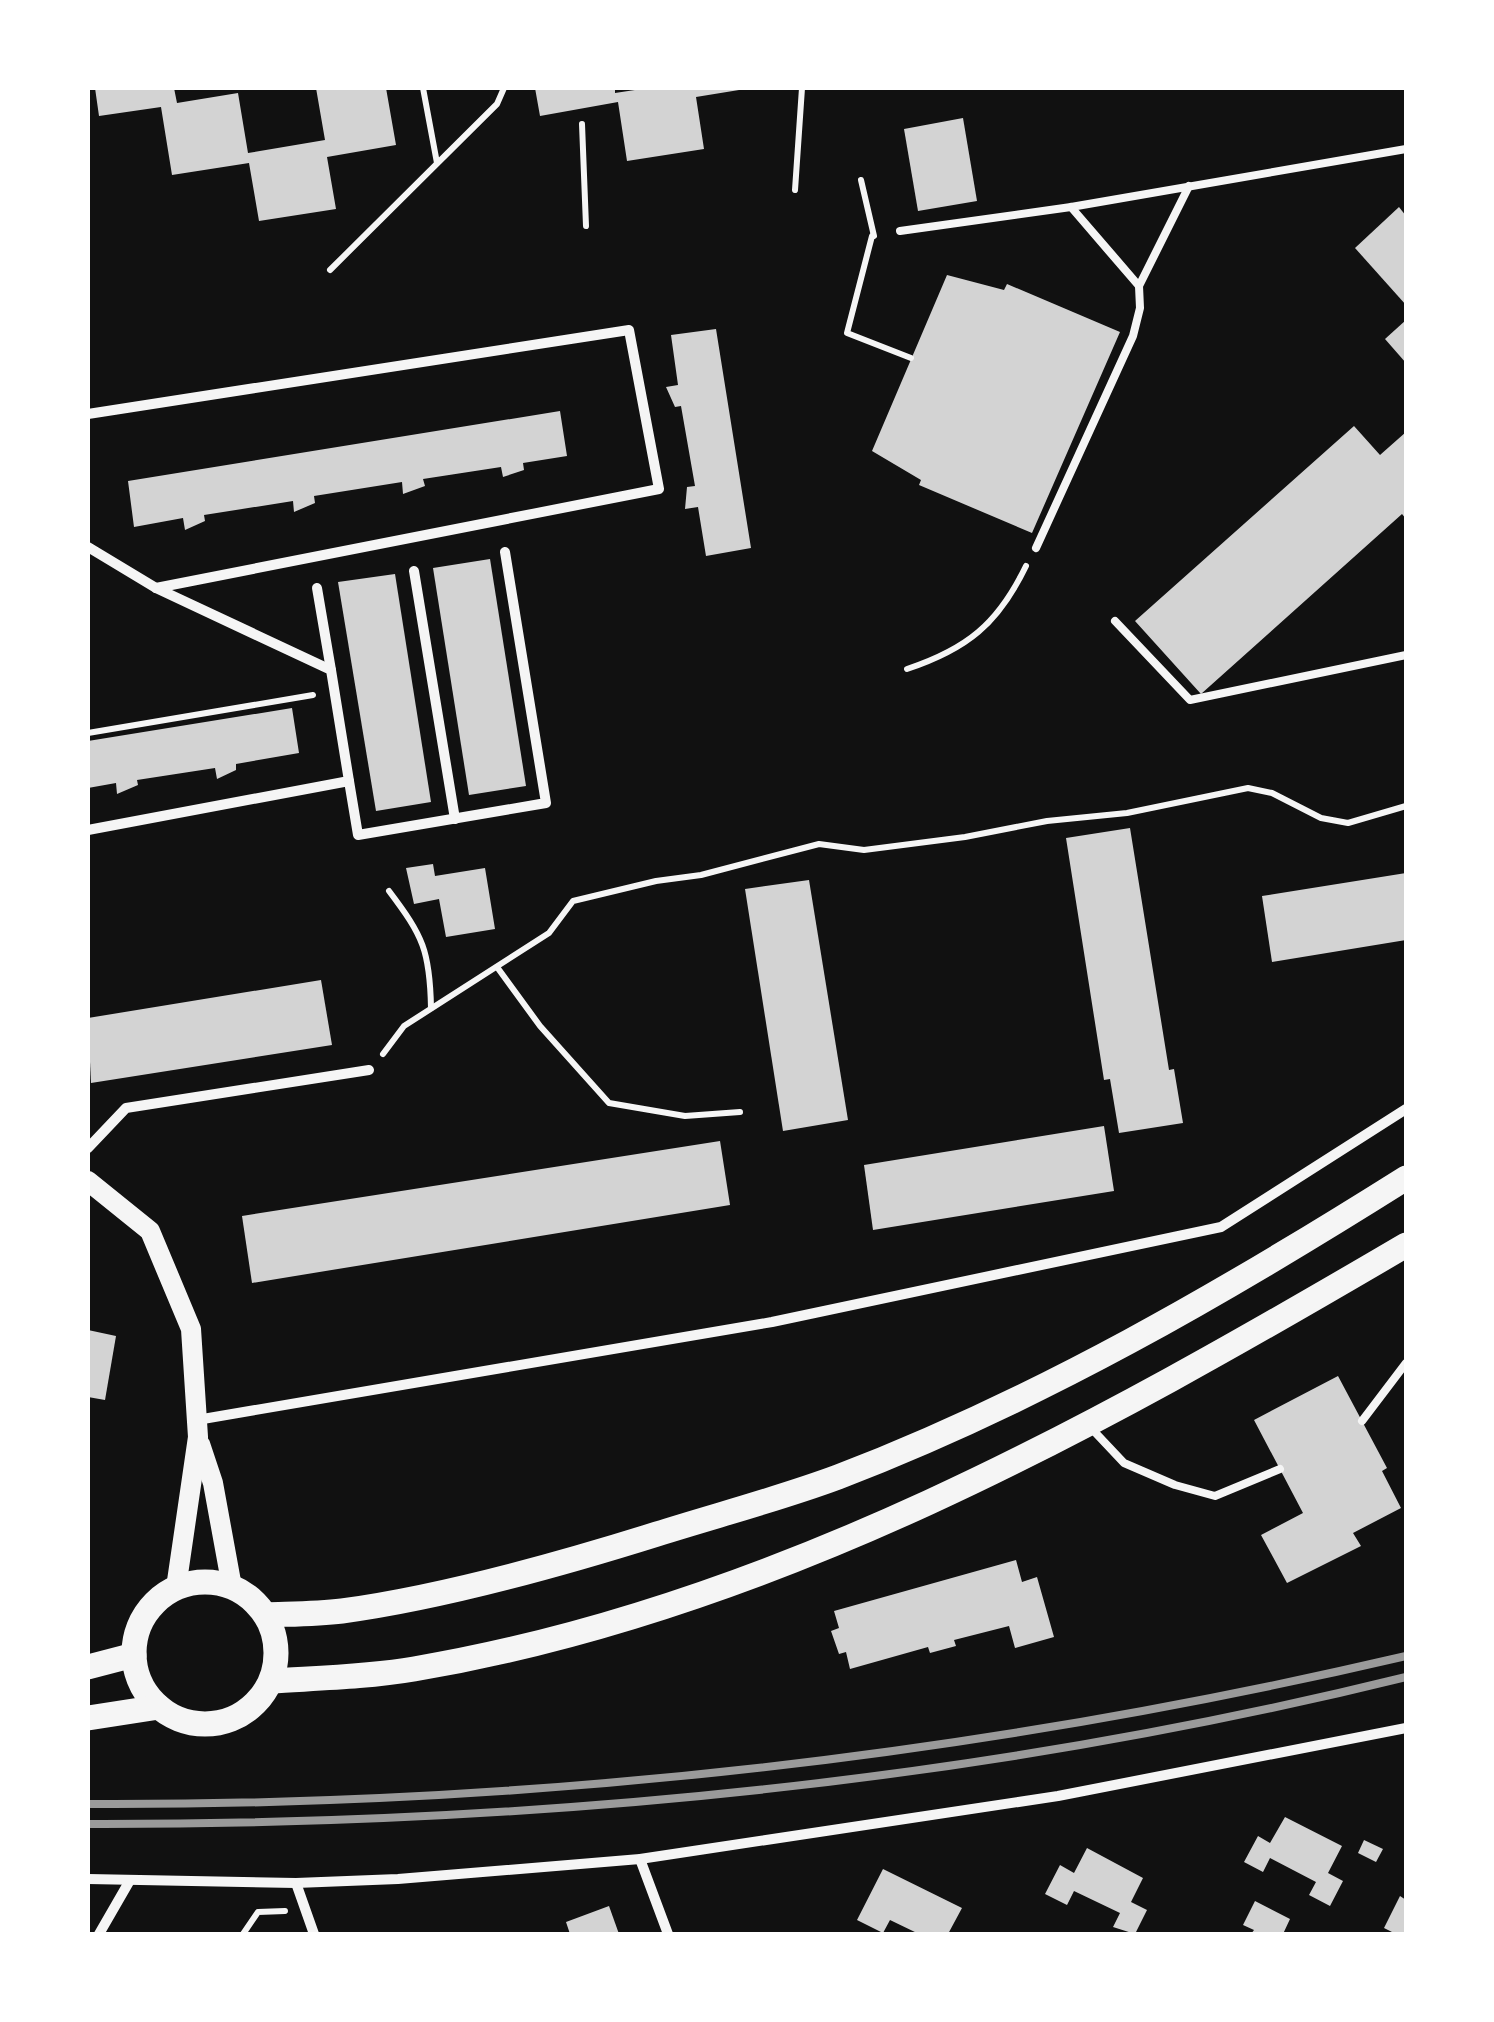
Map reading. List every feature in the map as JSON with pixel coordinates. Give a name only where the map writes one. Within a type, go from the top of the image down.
[{"type":"main road","points":[[266,1615],[340,1612],[418,1597],[597,1553],[837,1477],[986,1413],[1126,1345],[1406,1178]]},
{"type":"main road","points":[[88,1181],[150,1231],[191,1329],[198,1428],[213,1483],[232,1587]]},
{"type":"main road","points":[[271,1681],[414,1668],[528,1644],[732,1586],[948,1496],[1207,1362],[1406,1245]]},
{"type":"main road","points":[[176,1588],[198,1428]]},
{"type":"main road","points":[[214,1582],[232,1587],[251,1598],[266,1615],[275,1636],[277,1659],[271,1681],[259,1700],[242,1714],[221,1722],[199,1724],[177,1718],[146,1692],[134,1654],[137,1634],[146,1615],[176,1588],[214,1582]]},
{"type":"main road","points":[[88,1666],[134,1654]]},
{"type":"main road","points":[[88,1718],[159,1706]]},
{"type":"street","points":[[88,414],[628,330],[659,490],[156,588]]},
{"type":"street","points":[[88,547],[156,588],[331,670]]},
{"type":"street","points":[[317,588],[358,835],[546,803],[506,552]]},
{"type":"street","points":[[414,571],[455,818]]},
{"type":"street","points":[[88,830],[349,780]]},
{"type":"street","points":[[88,1148],[126,1108],[370,1070]]},
{"type":"street","points":[[198,1428],[772,1322],[1221,1227],[1406,1109]]},
{"type":"street","points":[[88,1880],[296,1883],[398,1879],[640,1859],[1058,1796],[1406,1728]]},
{"type":"street","points":[[640,1859],[668,1934]]},
{"type":"street","points":[[99,1934],[129,1882]]},
{"type":"street","points":[[296,1883],[314,1934]]},
{"type":"lane","points":[[900,230],[1071,208],[1406,149]]},
{"type":"lane","points":[[1036,548],[1133,336],[1140,308],[1140,286],[1190,186]]},
{"type":"lane","points":[[1071,208],[1140,286]]},
{"type":"lane","points":[[1115,620],[1190,700],[1406,655]]},
{"type":"lane","points":[[1362,1421],[1406,1363]]},
{"type":"lane","points":[[1087,1424],[1124,1463],[1175,1485],[1215,1496],[1280,1469]]},
{"type":"path","points":[[422,88],[437,164]]},
{"type":"path","points":[[330,270],[497,104],[504,88]]},
{"type":"path","points":[[795,190],[802,88]]},
{"type":"path","points":[[582,124],[586,226]]},
{"type":"path","points":[[861,180],[872,236],[847,333],[911,358]]},
{"type":"path","points":[[872,236],[900,230]]},
{"type":"path","points":[[907,669],[947,654],[974,638],[1005,603],[1036,548]]},
{"type":"path","points":[[88,733],[334,691]]},
{"type":"path","points":[[370,1070],[404,1026],[549,933],[573,900],[701,875],[819,844],[864,850],[965,838],[1047,821],[1127,813],[1248,788],[1272,793],[1321,818],[1348,823],[1406,806]]},
{"type":"path","points":[[388,891],[417,928],[430,964],[431,1010]]},
{"type":"path","points":[[498,967],[540,1026],[609,1103],[684,1116],[740,1112]]},
{"type":"path","points":[[243,1934],[258,1912],[306,1909]]},
{"type":"building","points":[[95,88],[174,88],[177,103],[238,93],[248,153],[325,140],[316,88],[386,88],[396,145],[327,157],[336,209],[259,221],[249,163],[172,175],[161,107],[99,116]]},
{"type":"building","points":[[535,88],[615,88],[615,93],[648,88],[739,90],[696,97],[704,149],[627,161],[618,102],[540,116]]},
{"type":"building","points":[[963,118],[977,201],[918,211],[904,129]]},
{"type":"building","points":[[1399,207],[1406,216],[1406,305],[1355,248]]},
{"type":"building","points":[[947,275],[1004,290],[1007,284],[1120,332],[1032,533],[919,485],[921,480],[872,451]]},
{"type":"building","points":[[1406,320],[1406,363],[1385,339]]},
{"type":"building","points":[[716,329],[751,548],[706,556],[698,507],[685,509],[687,487],[695,486],[681,406],[675,407],[666,387],[678,385],[671,335]]},
{"type":"building","points":[[560,411],[567,456],[523,463],[524,470],[503,477],[501,467],[423,479],[425,486],[403,494],[402,482],[314,496],[315,503],[294,512],[293,501],[204,515],[205,521],[185,530],[183,518],[134,527],[128,481]]},
{"type":"building","points":[[1354,426],[1380,455],[1406,432],[1406,519],[1402,514],[1201,694],[1135,621]]},
{"type":"building","points":[[490,559],[526,786],[469,795],[433,568]]},
{"type":"building","points":[[395,574],[431,802],[376,811],[338,582]]},
{"type":"building","points":[[292,708],[299,753],[236,764],[236,770],[217,779],[215,768],[137,780],[138,785],[117,794],[116,783],[88,788],[88,741]]},
{"type":"building","points":[[1130,828],[1169,1070],[1174,1069],[1183,1123],[1119,1133],[1110,1079],[1104,1080],[1066,838]]},
{"type":"building","points":[[433,864],[435,876],[485,868],[495,929],[446,937],[439,899],[414,904],[406,868]]},
{"type":"building","points":[[1406,873],[1406,940],[1272,962],[1262,896]]},
{"type":"building","points":[[809,880],[848,1120],[783,1131],[745,889]]},
{"type":"building","points":[[321,980],[332,1045],[91,1083],[88,1018]]},
{"type":"building","points":[[1104,1126],[1114,1191],[873,1230],[864,1165]]},
{"type":"building","points":[[720,1141],[730,1205],[252,1283],[242,1216]]},
{"type":"building","points":[[88,1330],[116,1336],[105,1400],[88,1397]]},
{"type":"building","points":[[1338,1376],[1387,1468],[1382,1471],[1401,1508],[1353,1533],[1361,1546],[1287,1583],[1261,1535],[1303,1513],[1254,1420]]},
{"type":"building","points":[[1016,1560],[1022,1582],[1037,1577],[1054,1637],[1015,1648],[1009,1626],[954,1640],[956,1646],[930,1653],[928,1647],[850,1669],[846,1652],[839,1654],[831,1631],[839,1628],[834,1611]]},
{"type":"building","points":[[1285,1817],[1342,1846],[1328,1873],[1343,1881],[1330,1906],[1309,1895],[1316,1882],[1270,1858],[1263,1872],[1244,1862],[1258,1836],[1270,1843]]},
{"type":"building","points":[[1364,1840],[1383,1849],[1376,1862],[1358,1853]]},
{"type":"building","points":[[1087,1848],[1143,1878],[1131,1902],[1147,1910],[1135,1934],[1113,1927],[1120,1913],[1074,1891],[1067,1905],[1045,1894],[1060,1865],[1074,1873]]},
{"type":"building","points":[[883,1869],[962,1908],[948,1934],[919,1934],[890,1920],[883,1933],[857,1920]]},
{"type":"building","points":[[1400,1896],[1406,1900],[1406,1934],[1384,1928]]},
{"type":"building","points":[[1255,1901],[1290,1919],[1283,1934],[1251,1934],[1254,1930],[1243,1925]]},
{"type":"building","points":[[609,1906],[619,1934],[570,1934],[566,1922]]},
{"type":"railway","points":[[88,1804],[420,1796],[751,1769],[1080,1722],[1406,1656]]},
{"type":"railway","points":[[88,1824],[420,1816],[752,1791],[1081,1745],[1244,1714],[1406,1677]]}]
